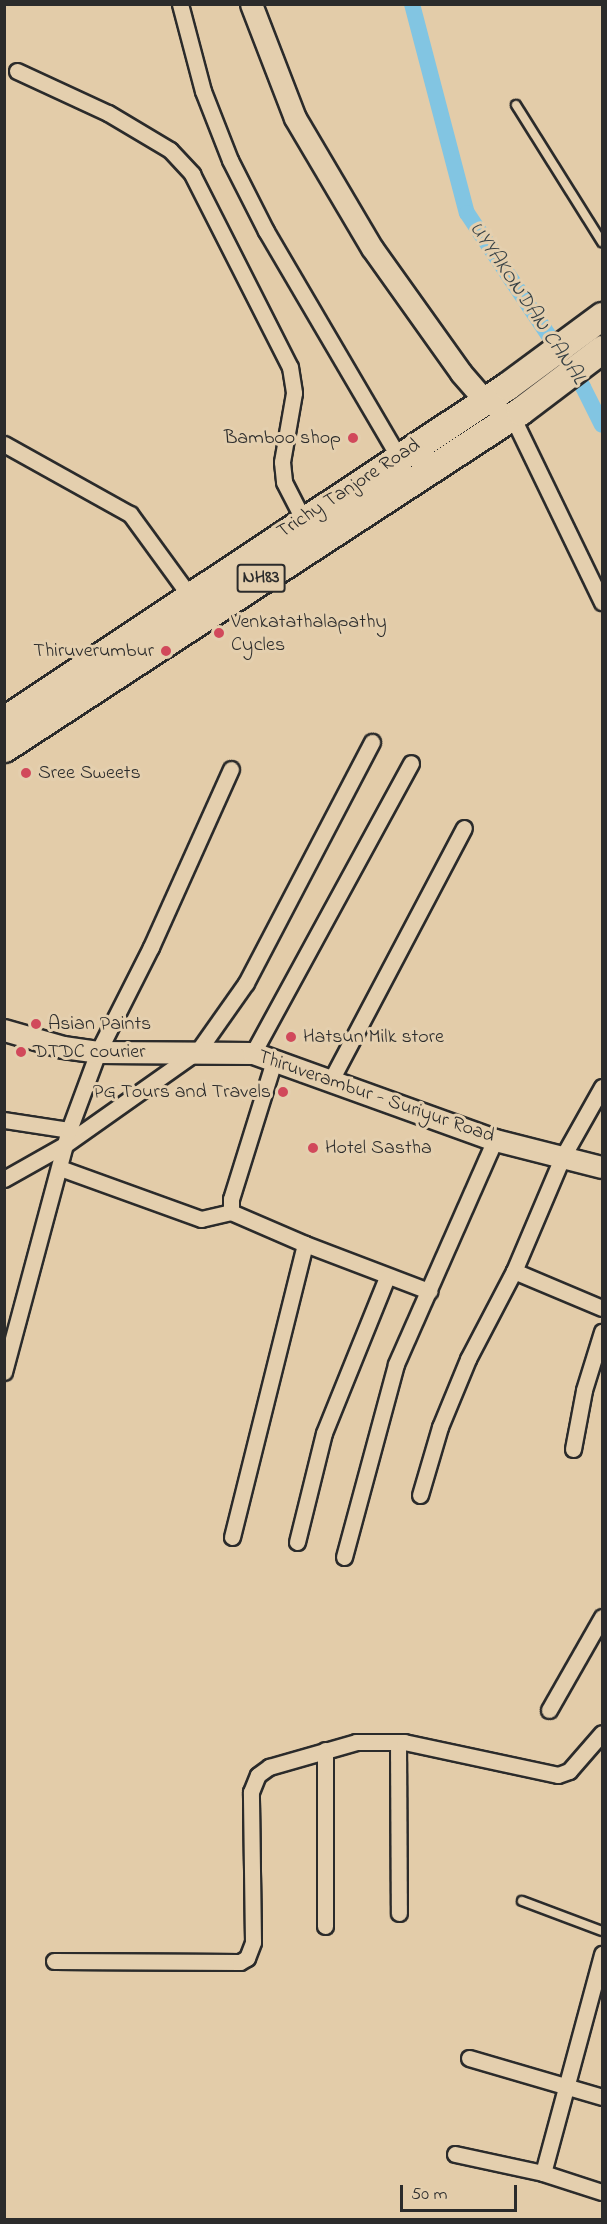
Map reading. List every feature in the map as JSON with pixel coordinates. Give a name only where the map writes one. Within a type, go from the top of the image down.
[{"type":"highway","name":"Trichy Tanjore Road","points":[[5,741],[189,595],[485,401],[603,316]]},
{"type":"highway","name":"Trichy Tanjore Road","points":[[5,741],[516,414],[598,353]]},
{"type":"main road","points":[[251,4],[295,118],[372,248],[485,401],[516,414]]},
{"type":"main road","name":"Thiruverambur - Suriyur Road","points":[[4,1030],[63,1047],[98,1052],[253,1053],[495,1140],[603,1167]]},
{"type":"street","points":[[180,4],[202,91],[230,160],[266,231],[399,458]]},
{"type":"street","points":[[17,71],[108,113],[170,150],[192,174],[290,367],[294,393],[282,462],[284,482],[303,519]]},
{"type":"street","points":[[516,414],[603,602]]},
{"type":"street","points":[[4,444],[130,514],[189,595]]},
{"type":"street","points":[[4,1179],[198,1051],[246,983],[372,742]]},
{"type":"street","points":[[253,1053],[411,764]]},
{"type":"street","points":[[4,1372],[68,1137],[98,1052],[151,947],[231,770]]},
{"type":"street","points":[[330,1082],[464,828]]},
{"type":"street","points":[[231,1212],[231,1199],[274,1061]]},
{"type":"street","points":[[420,1496],[440,1427],[468,1359],[514,1271],[561,1158],[603,1087]]},
{"type":"street","points":[[4,1120],[68,1137]]},
{"type":"street","points":[[344,1557],[396,1364],[495,1140]]},
{"type":"street","points":[[60,1168],[201,1219],[231,1212],[387,1277],[429,1291]]},
{"type":"street","points":[[232,1537],[305,1244]]},
{"type":"street","points":[[514,1271],[603,1308]]},
{"type":"street","points":[[297,1542],[324,1434],[387,1277]]},
{"type":"street","points":[[573,1449],[584,1390],[603,1332]]},
{"type":"street","points":[[549,1710],[603,1617]]},
{"type":"street","points":[[54,1961],[240,1962],[247,1958],[253,1941],[253,1784],[268,1767],[356,1742],[398,1742],[558,1776],[569,1771],[603,1734]]},
{"type":"street","points":[[398,1742],[399,1913]]},
{"type":"street","points":[[325,1750],[326,1926]]},
{"type":"street","points":[[543,2173],[567,2085],[596,2007],[603,1954]]},
{"type":"street","points":[[469,2058],[603,2097]]},
{"type":"street","points":[[454,2154],[543,2173],[603,2192]]},
{"type":"lane","points":[[516,105],[603,242]]},
{"type":"lane","points":[[522,1901],[603,1930]]},
{"type":"waterway","name":"UYYAKONDAN CANAL","points":[[412,4],[467,213],[583,387],[602,425]]},
{"type":"place","name":"Bamboo shop","points":[[353,438]]},
{"type":"place","name":"Venkatathalapathy Cycles","points":[[219,633]]},
{"type":"place","name":"Thiruverumbur","points":[[166,651]]},
{"type":"place","name":"Sree Sweets","points":[[26,773]]},
{"type":"place","name":"Asian Paints","points":[[36,1024]]},
{"type":"place","name":"Hatsun Milk store","points":[[291,1037]]},
{"type":"place","name":"DTDC courier","points":[[21,1052]]},
{"type":"place","name":"PG Tours and Travels","points":[[283,1092]]},
{"type":"place","name":"Hotel Sastha","points":[[313,1148]]}]
